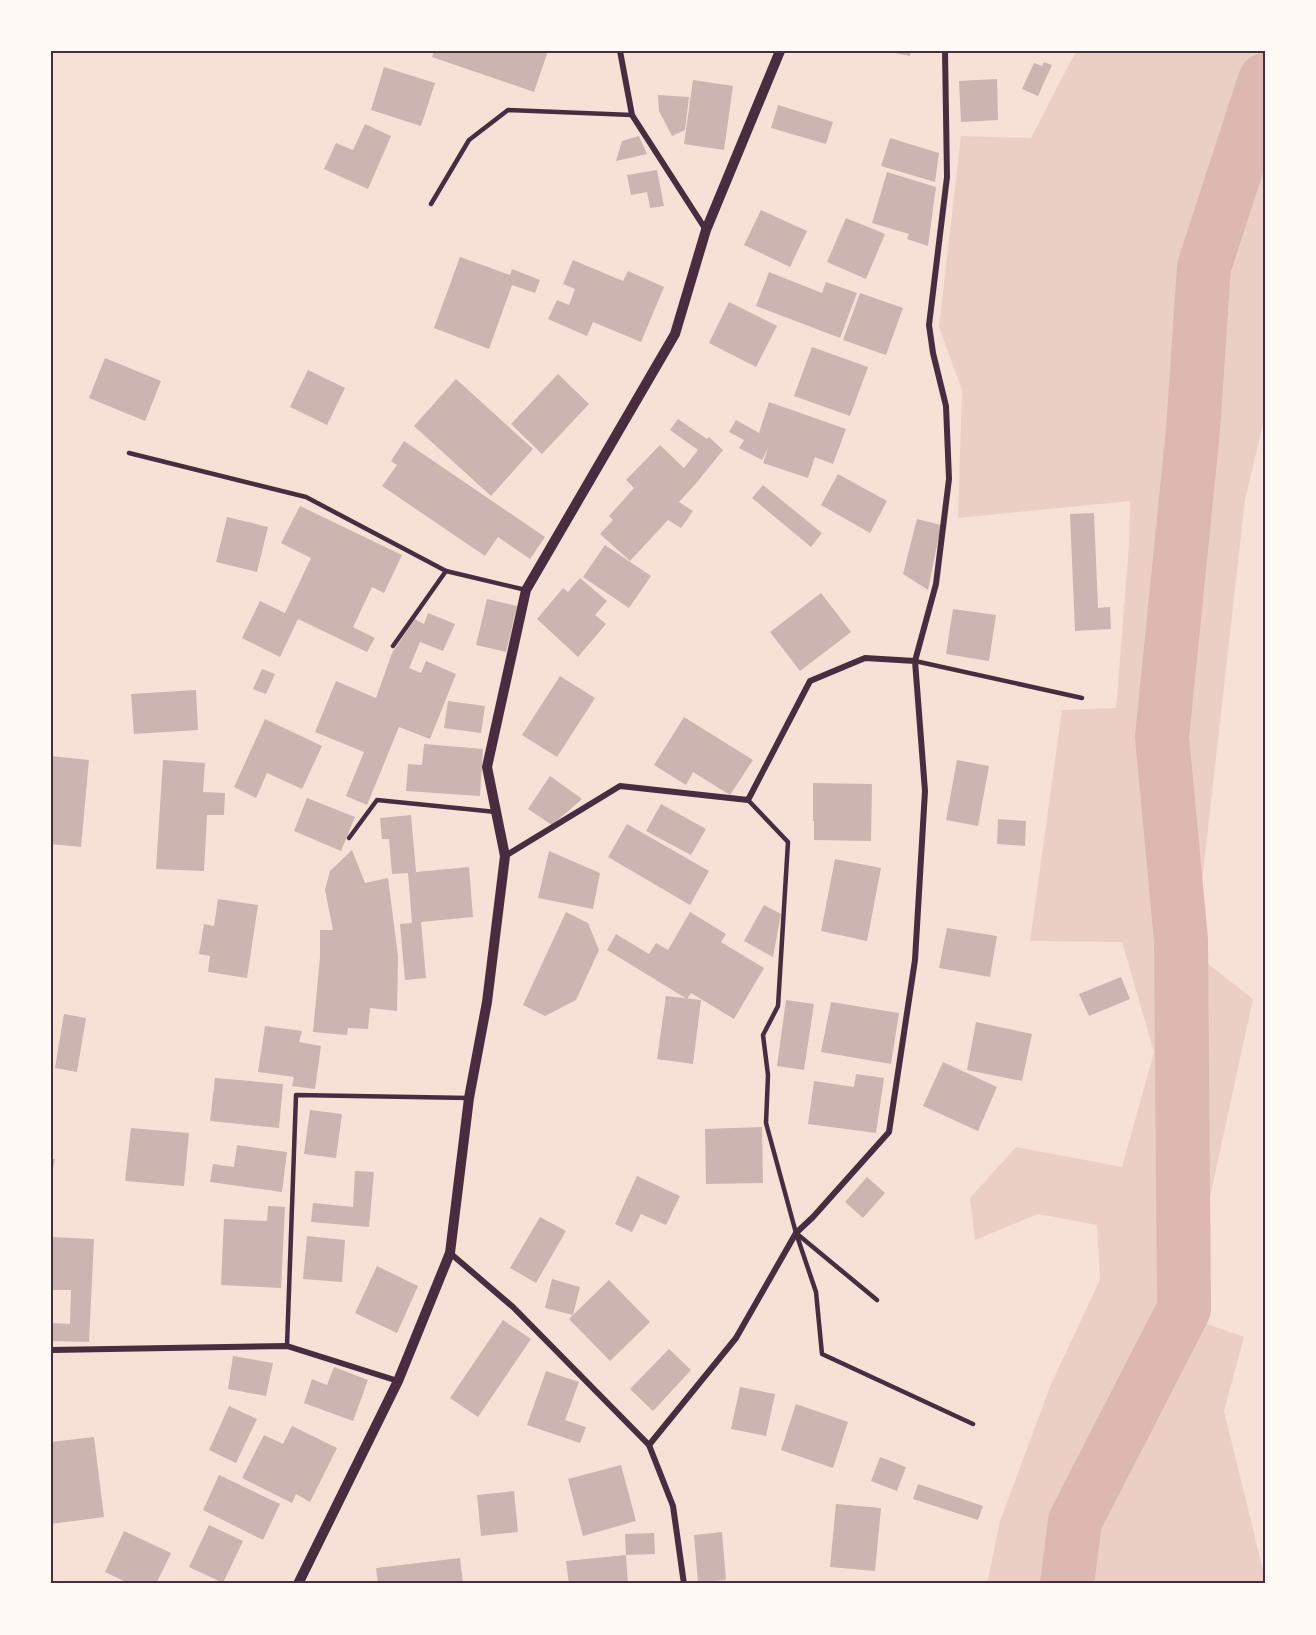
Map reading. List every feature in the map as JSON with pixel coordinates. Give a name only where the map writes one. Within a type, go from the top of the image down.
[{"type":"street","points":[[620,51],[632,115],[706,230]]},
{"type":"street","points":[[298,1584],[398,1381],[450,1253],[469,1098],[487,1002],[505,856],[487,767],[526,590],[675,334],[706,230],[780,51]]},
{"type":"street","points":[[649,1445],[736,1338],[796,1233],[889,1132],[915,960],[925,790],[915,661],[936,584],[949,479],[946,406],[933,353],[929,325],[947,177],[945,51]]},
{"type":"street","points":[[505,856],[620,786],[748,800],[810,681],[865,658],[915,661]]},
{"type":"street","points":[[450,1253],[513,1307],[649,1445],[673,1506],[684,1584]]},
{"type":"street","points":[[51,1350],[287,1346],[398,1381]]},
{"type":"lane","points":[[431,204],[469,140],[508,110],[632,115]]},
{"type":"lane","points":[[129,453],[306,497],[446,571],[526,590]]},
{"type":"lane","points":[[393,646],[446,571]]},
{"type":"lane","points":[[915,661],[1082,698]]},
{"type":"lane","points":[[349,838],[377,800],[496,812]]},
{"type":"lane","points":[[748,800],[788,842],[778,1006],[763,1035],[768,1075],[766,1123],[796,1233],[816,1292],[822,1354],[973,1424]]},
{"type":"lane","points":[[287,1346],[296,1095],[469,1098]]},
{"type":"lane","points":[[796,1233],[877,1300]]},
{"type":"shaded area","points":[[1076,51],[1265,51],[1265,415],[1245,500],[1194,953],[1253,999],[1195,1266],[1190,1318],[1244,1337],[1224,1411],[1265,1584],[987,1584],[1000,1521],[1051,1384],[1100,1280],[1097,1225],[1038,1214],[975,1240],[970,1198],[1016,1147],[1122,1167],[1154,1052],[1122,942],[1030,941],[1062,710],[1116,708],[1129,545],[1130,501],[958,518],[962,390],[939,327],[961,136],[1031,138]]},
{"type":"building","points":[[434,51],[548,51],[534,92],[432,57]]},
{"type":"building","points":[[889,51],[911,51],[910,56]]},
{"type":"building","points":[[1044,62],[1052,65],[1038,96],[1022,89],[1034,63],[1042,66]]},
{"type":"building","points":[[384,67],[435,83],[421,126],[371,110]]},
{"type":"building","points":[[997,79],[998,120],[961,122],[959,81]]},
{"type":"building","points":[[693,80],[733,86],[724,150],[684,144]]},
{"type":"building","points":[[658,95],[689,97],[685,130],[672,136],[659,111]]},
{"type":"building","points":[[778,105],[833,122],[826,144],[771,128]]},
{"type":"building","points":[[365,124],[391,136],[368,189],[324,169],[336,143],[353,150]]},
{"type":"building","points":[[639,136],[647,154],[616,161],[622,141]]},
{"type":"building","points":[[890,138],[939,153],[935,182],[881,166]]},
{"type":"building","points":[[657,170],[664,206],[650,208],[647,192],[631,195],[627,175]]},
{"type":"building","points":[[887,172],[936,187],[928,246],[907,239],[909,234],[872,223]]},
{"type":"building","points":[[761,210],[807,231],[790,267],[744,245]]},
{"type":"building","points":[[846,218],[885,234],[866,279],[827,262]]},
{"type":"building","points":[[460,257],[510,275],[512,269],[540,280],[535,293],[512,285],[489,349],[434,328]]},
{"type":"building","points":[[573,260],[623,281],[628,271],[664,287],[641,342],[593,322],[587,336],[548,319],[557,300],[569,305],[575,289],[563,284]]},
{"type":"building","points":[[769,272],[822,293],[826,282],[857,293],[840,338],[756,306]]},
{"type":"building","points":[[860,293],[903,308],[886,355],[843,340]]},
{"type":"building","points":[[729,302],[777,326],[756,367],[709,343]]},
{"type":"building","points":[[812,347],[868,367],[850,416],[794,396]]},
{"type":"building","points":[[105,358],[161,381],[145,421],[89,398]]},
{"type":"building","points":[[308,370],[345,388],[327,425],[290,407]]},
{"type":"building","points":[[558,374],[589,404],[542,454],[511,424]]},
{"type":"building","points":[[456,379],[533,449],[491,496],[414,426]]},
{"type":"building","points":[[769,402],[846,429],[833,464],[815,457],[808,478],[763,463],[768,448],[762,460],[739,448],[744,440],[729,432],[736,420],[759,433]]},
{"type":"building","points":[[678,419],[707,439],[709,437],[723,450],[679,502],[693,511],[681,528],[668,520],[630,561],[600,534],[613,520],[609,516],[634,488],[626,480],[660,445],[684,468],[698,450],[670,430]]},
{"type":"building","points":[[404,441],[545,537],[530,559],[498,537],[485,556],[382,486],[397,465],[391,461]]},
{"type":"building","points":[[838,474],[887,501],[870,533],[821,505]]},
{"type":"building","points":[[763,485],[822,533],[811,547],[752,498]]},
{"type":"building","points":[[300,506],[402,555],[384,593],[372,587],[353,627],[375,638],[367,652],[298,619],[280,657],[242,638],[260,601],[285,613],[311,558],[281,543]]},
{"type":"building","points":[[1094,513],[1098,608],[1110,607],[1111,629],[1075,631],[1070,514]]},
{"type":"building","points":[[227,517],[268,527],[257,572],[216,562]]},
{"type":"building","points":[[917,519],[941,525],[928,590],[903,574]]},
{"type":"building","points":[[605,545],[651,576],[629,608],[583,577]]},
{"type":"building","points":[[580,578],[607,601],[595,615],[606,624],[578,657],[537,619],[563,588],[568,592]]},
{"type":"building","points":[[821,593],[851,632],[800,671],[770,632]]},
{"type":"building","points":[[487,599],[517,606],[506,652],[476,645]]},
{"type":"building","points":[[953,609],[996,615],[989,661],[946,654]]},
{"type":"building","points":[[428,613],[455,624],[443,651],[420,642],[409,668],[421,673],[426,661],[456,674],[430,739],[399,727],[367,805],[346,796],[364,752],[315,732],[336,681],[376,698],[392,653],[415,619],[424,624]]},
{"type":"building","points":[[262,669],[275,674],[266,694],[253,689]]},
{"type":"building","points":[[560,676],[595,698],[557,757],[522,735]]},
{"type":"building","points":[[196,690],[198,730],[134,734],[131,694]]},
{"type":"building","points":[[448,701],[485,706],[481,733],[444,728]]},
{"type":"building","points":[[684,717],[753,760],[730,795],[693,772],[686,785],[654,765]]},
{"type":"building","points":[[265,719],[322,746],[302,789],[267,773],[256,798],[234,787]]},
{"type":"building","points":[[424,744],[483,749],[480,796],[406,791],[408,764],[422,765]]},
{"type":"building","points":[[51,756],[89,760],[81,847],[51,844]]},
{"type":"building","points":[[163,760],[205,763],[203,792],[225,793],[224,815],[207,815],[204,871],[156,869]]},
{"type":"building","points":[[957,760],[989,766],[978,826],[946,820]]},
{"type":"building","points":[[550,776],[582,799],[552,825],[528,809]]},
{"type":"building","points":[[813,783],[872,784],[871,841],[814,840]]},
{"type":"building","points":[[307,798],[355,817],[341,851],[294,831]]},
{"type":"building","points":[[661,804],[706,829],[691,855],[646,831]]},
{"type":"building","points":[[411,815],[416,872],[469,867],[473,917],[421,922],[426,978],[405,980],[400,924],[412,923],[408,873],[392,874],[389,839],[382,839],[380,818]]},
{"type":"building","points":[[998,819],[1026,821],[1025,846],[997,844]]},
{"type":"building","points":[[627,824],[709,871],[690,905],[608,857]]},
{"type":"building","points":[[352,850],[365,883],[388,878],[398,956],[397,1011],[370,1008],[368,1029],[348,1028],[347,1035],[313,1032],[320,957],[320,930],[333,930],[325,890],[330,871]]},
{"type":"building","points":[[549,851],[600,873],[593,909],[538,898]]},
{"type":"building","points":[[835,859],[881,868],[867,941],[821,931]]},
{"type":"building","points":[[218,899],[258,905],[247,978],[208,972],[210,956],[199,954],[204,924],[214,926]]},
{"type":"building","points":[[764,905],[781,914],[773,957],[744,941]]},
{"type":"building","points":[[566,912],[588,923],[599,950],[576,1000],[545,1016],[523,1005]]},
{"type":"building","points":[[690,912],[726,934],[721,942],[764,968],[734,1019],[691,993],[687,999],[607,950],[616,934],[649,954],[656,943],[668,950]]},
{"type":"building","points":[[947,928],[997,936],[990,977],[939,968]]},
{"type":"building","points":[[1121,977],[1130,999],[1089,1016],[1079,994]]},
{"type":"building","points":[[666,996],[701,1000],[693,1064],[657,1059]]},
{"type":"building","points":[[786,1000],[814,1004],[804,1070],[777,1066]]},
{"type":"building","points":[[831,1002],[899,1013],[891,1064],[821,1052]]},
{"type":"building","points":[[64,1014],[86,1018],[77,1072],[55,1068]]},
{"type":"building","points":[[976,1022],[1032,1034],[1022,1081],[967,1070]]},
{"type":"building","points":[[265,1026],[302,1031],[299,1042],[321,1046],[315,1089],[292,1086],[294,1077],[258,1072]]},
{"type":"building","points":[[943,1062],[997,1087],[978,1131],[923,1106]]},
{"type":"building","points":[[856,1074],[884,1078],[876,1133],[808,1124],[814,1081],[854,1087]]},
{"type":"building","points":[[215,1078],[283,1084],[279,1128],[210,1121]]},
{"type":"building","points":[[310,1110],[342,1114],[336,1158],[304,1154]]},
{"type":"building","points":[[762,1127],[763,1183],[706,1184],[705,1129]]},
{"type":"building","points":[[131,1128],[189,1133],[184,1186],[125,1181]]},
{"type":"building","points":[[237,1145],[287,1152],[282,1192],[210,1182],[213,1164],[234,1167]]},
{"type":"building","points":[[51,1159],[55,1159],[52,1173],[51,1173]]},
{"type":"building","points":[[355,1171],[374,1172],[369,1227],[311,1222],[313,1203],[353,1207]]},
{"type":"building","points":[[637,1176],[680,1196],[666,1225],[641,1214],[632,1232],[615,1224]]},
{"type":"building","points":[[867,1177],[885,1193],[863,1218],[845,1202]]},
{"type":"building","points":[[268,1206],[285,1207],[281,1288],[221,1285],[224,1219],[267,1221]]},
{"type":"building","points":[[540,1217],[566,1231],[536,1283],[510,1268]]},
{"type":"building","points":[[307,1236],[345,1240],[342,1282],[303,1279]]},
{"type":"building","points":[[51,1237],[94,1239],[89,1342],[51,1341],[51,1323],[70,1324],[71,1290],[51,1290]]},
{"type":"building","points":[[377,1266],[418,1286],[397,1333],[355,1313]]},
{"type":"building","points":[[552,1279],[580,1287],[573,1315],[545,1308]]},
{"type":"building","points":[[609,1280],[650,1322],[610,1361],[569,1319]]},
{"type":"building","points":[[503,1320],[531,1339],[478,1417],[450,1398]]},
{"type":"building","points":[[669,1349],[691,1370],[653,1411],[630,1389]]},
{"type":"building","points":[[233,1356],[273,1363],[266,1396],[228,1389]]},
{"type":"building","points":[[334,1367],[368,1380],[353,1421],[304,1403],[312,1379],[327,1385]]},
{"type":"building","points":[[546,1371],[579,1382],[565,1420],[586,1427],[580,1443],[527,1425]]},
{"type":"building","points":[[740,1387],[775,1394],[766,1436],[731,1429]]},
{"type":"building","points":[[796,1404],[848,1422],[833,1468],[781,1450]]},
{"type":"building","points":[[229,1406],[257,1419],[236,1463],[209,1450]]},
{"type":"building","points":[[292,1426],[337,1448],[310,1502],[296,1494],[292,1503],[242,1478],[264,1435],[283,1444]]},
{"type":"building","points":[[94,1437],[104,1517],[51,1524],[51,1442]]},
{"type":"building","points":[[880,1457],[906,1467],[897,1491],[871,1481]]},
{"type":"building","points":[[621,1465],[636,1521],[583,1536],[568,1479]]},
{"type":"building","points":[[219,1475],[280,1504],[263,1540],[203,1510]]},
{"type":"building","points":[[918,1484],[983,1506],[978,1520],[913,1499]]},
{"type":"building","points":[[514,1491],[518,1532],[481,1536],[477,1495]]},
{"type":"building","points":[[836,1504],[881,1508],[875,1571],[830,1567]]},
{"type":"building","points":[[209,1525],[243,1541],[223,1583],[189,1567]]},
{"type":"building","points":[[124,1531],[171,1553],[156,1584],[130,1584],[105,1572]]},
{"type":"building","points":[[722,1532],[726,1580],[698,1582],[694,1535]]},
{"type":"building","points":[[654,1533],[655,1554],[626,1555],[625,1534]]},
{"type":"building","points":[[626,1555],[628,1584],[569,1584],[566,1561]]},
{"type":"building","points":[[460,1558],[463,1584],[378,1584],[376,1568]]},
{"type":"waterway","points":[[1067,1584],[1075,1521],[1184,1309],[1181,940],[1162,737],[1193,430],[1204,267],[1265,80]]}]
